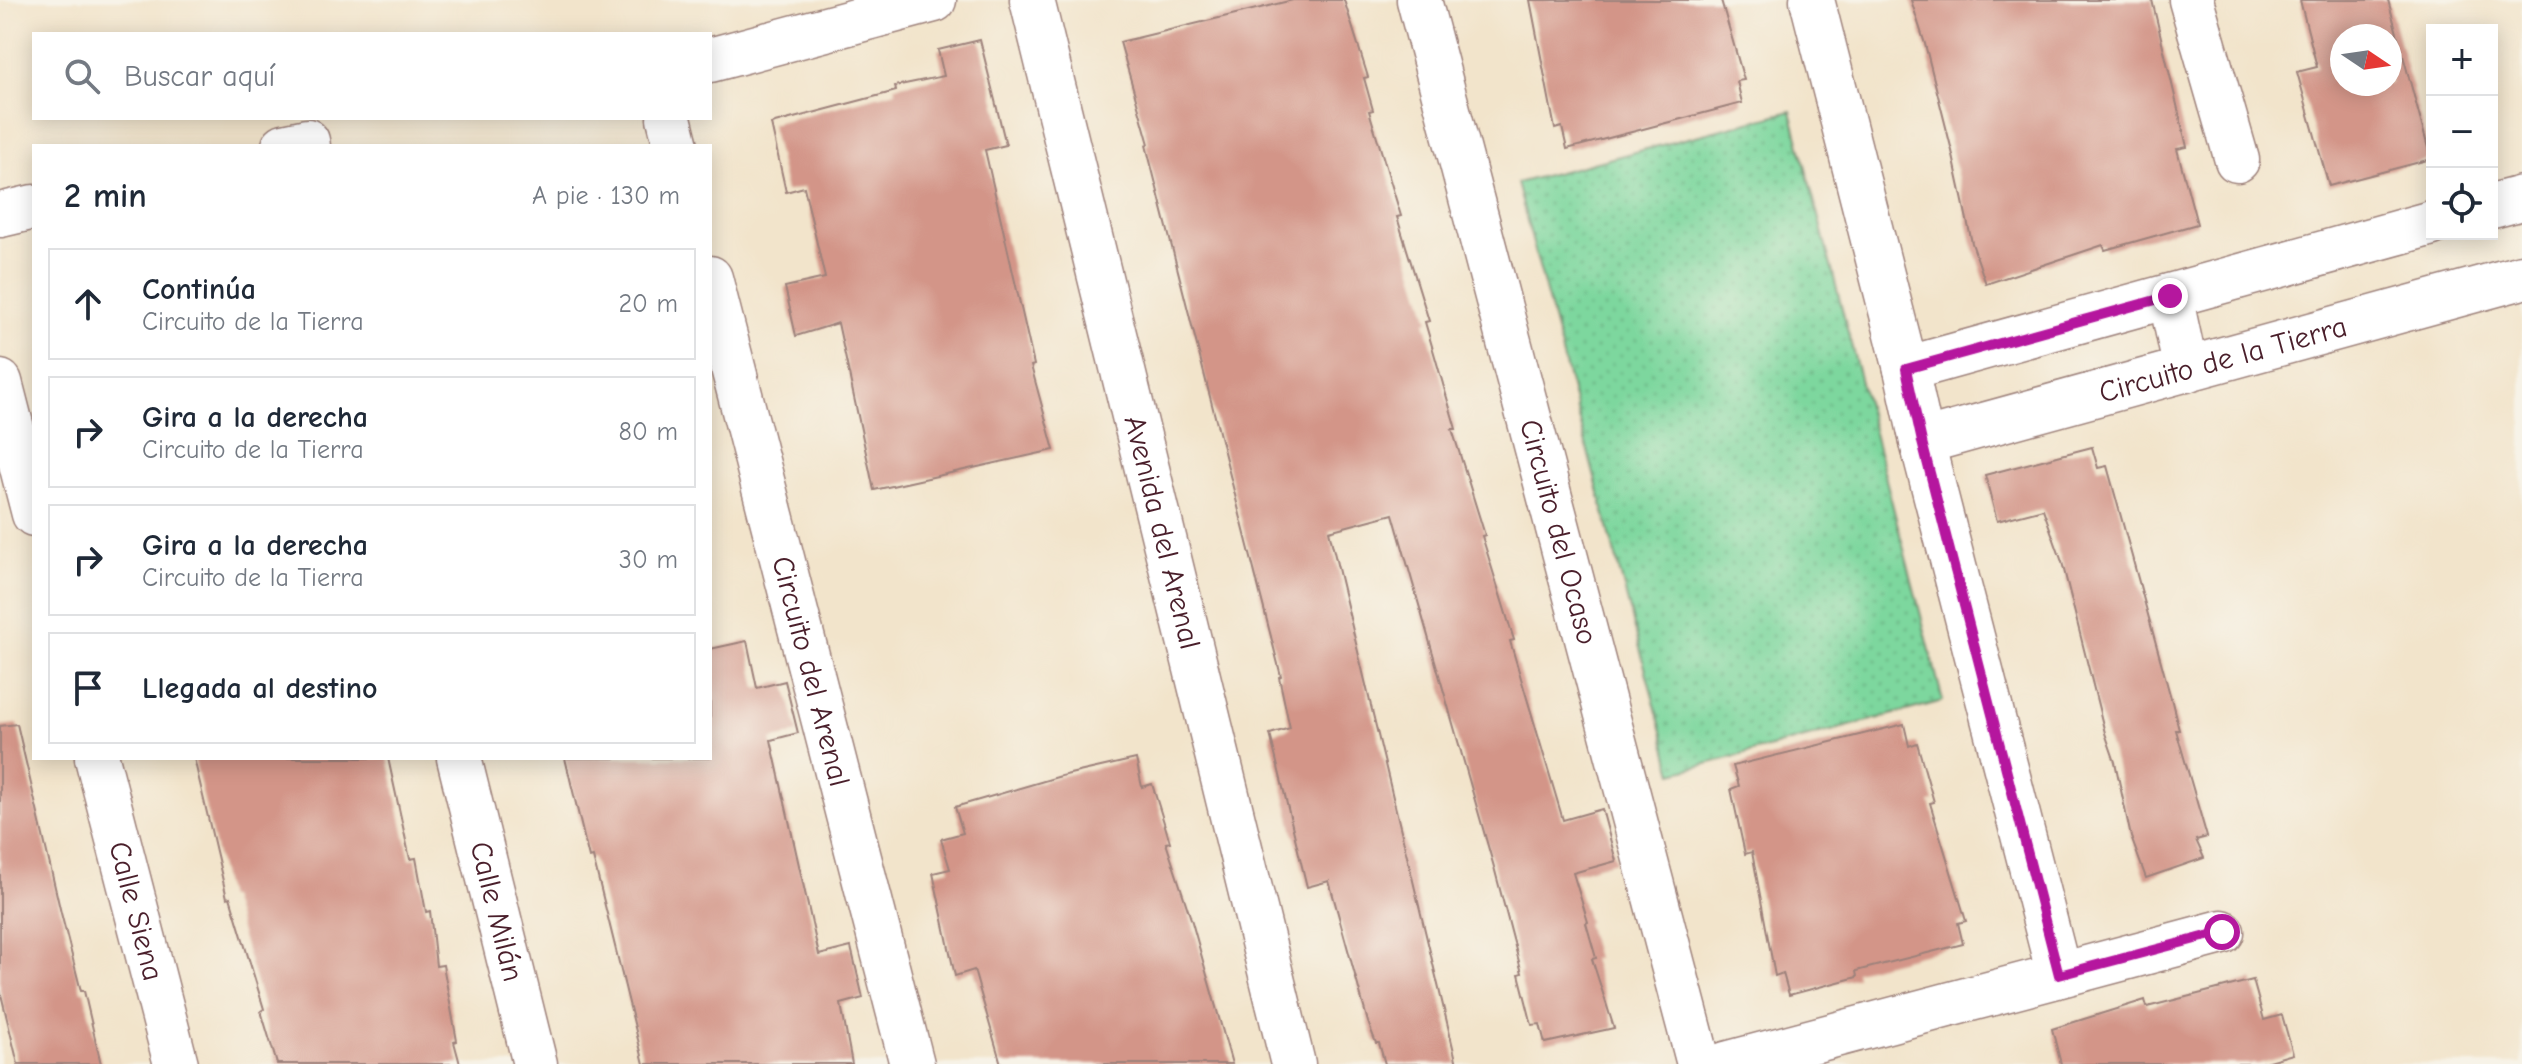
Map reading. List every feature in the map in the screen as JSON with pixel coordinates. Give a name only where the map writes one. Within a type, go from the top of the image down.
[{"type":"street","points":[[712,59],[934,0]]},
{"type":"street","name":"Avenida del Arenal","points":[[1032,0],[1293,1064]]},
{"type":"street","name":"Circuito del Ocaso","points":[[1419,0],[1699,1064]]},
{"type":"street","points":[[1812,0],[2059,975]]},
{"type":"street","points":[[2191,0],[2237,160]]},
{"type":"street","points":[[670,120],[676,144]]},
{"type":"street","points":[[2498,204],[2522,198]]},
{"type":"street","points":[[0,215],[32,207]]},
{"type":"street","points":[[1906,369],[2426,225]]},
{"type":"street","name":"Circuito de la Tierra","points":[[1922,442],[2522,277]]},
{"type":"street","name":"Circuito del Arenal","points":[[712,286],[912,1064]]},
{"type":"street","points":[[2170,296],[2186,370]]},
{"type":"street","points":[[0,382],[32,506]]},
{"type":"street","name":"Calle Siena","points":[[98,760],[176,1064]]},
{"type":"street","name":"Calle Milán","points":[[459,760],[535,1064]]},
{"type":"street","points":[[1726,1064],[2222,932]]},
{"type":"green space","points":[[1791,111],[1943,701],[1673,773],[1517,183]]},
{"type":"building","points":[[1293,0],[1344,0],[1368,77],[1364,78],[1373,110],[1369,111],[1429,321],[1425,322],[1456,429],[1452,429],[1485,535],[1482,536],[1514,640],[1510,641],[1563,820],[1602,809],[1616,861],[1573,873],[1596,958],[1592,959],[1614,1028],[1545,1043],[1540,1024],[1532,1025],[1519,974],[1522,973],[1494,867],[1393,514],[1329,531],[1457,1064],[1385,1064],[1368,1022],[1329,881],[1307,887],[1270,734],[1290,728],[1281,676],[1146,145],[1149,144],[1120,42]]},
{"type":"building","points":[[1530,0],[1721,0],[1744,80],[1737,81],[1742,103],[1567,149],[1562,127],[1555,129]]},
{"type":"building","points":[[1911,0],[2152,0],[2187,147],[2177,149],[2197,224],[2105,250],[2103,245],[1986,284],[1972,243],[1952,151]]},
{"type":"building","points":[[2300,0],[2388,0],[2394,24],[2330,24],[2330,96],[2402,96],[2402,52],[2426,141],[2426,160],[2329,186],[2297,72],[2317,67]]},
{"type":"building","points":[[980,40],[1006,145],[985,150],[1034,365],[1031,366],[1054,450],[874,490],[838,323],[796,336],[785,287],[825,278],[804,187],[786,192],[771,124],[896,91],[895,86],[944,76],[938,50]]},
{"type":"building","points":[[2092,447],[2098,468],[2107,466],[2207,837],[2196,840],[2204,858],[2146,878],[2131,837],[2115,762],[2062,562],[2043,509],[1997,521],[1985,475]]},
{"type":"building","points":[[747,641],[757,688],[785,681],[798,733],[771,740],[819,955],[851,947],[863,998],[841,1004],[852,1064],[644,1064],[565,760],[712,760],[712,649]]},
{"type":"building","points":[[17,724],[61,913],[101,1064],[18,1064],[0,990],[0,726]]},
{"type":"building","points":[[1904,724],[1909,746],[1917,743],[1934,802],[1930,803],[1966,921],[1958,923],[1963,944],[1856,971],[1857,977],[1789,995],[1783,973],[1775,976],[1752,852],[1745,854],[1731,789],[1739,786],[1733,766]]},
{"type":"building","points":[[1136,759],[1142,787],[1152,784],[1170,842],[1166,843],[1232,1064],[1001,1064],[974,970],[955,976],[933,873],[950,869],[941,839],[963,833],[955,807],[1061,776]]},
{"type":"building","points":[[194,760],[388,760],[410,859],[416,858],[426,912],[430,911],[436,966],[443,965],[460,1064],[277,1064],[261,1011],[264,1009],[230,897],[227,898]]},
{"type":"building","points":[[2253,980],[2264,1020],[2282,1015],[2293,1054],[2258,1064],[2061,1064],[2052,1029],[2145,1000],[2147,1007]]},
{"type":"route","points":[[2170,296],[1906,369],[2059,975],[2222,932]]}]
